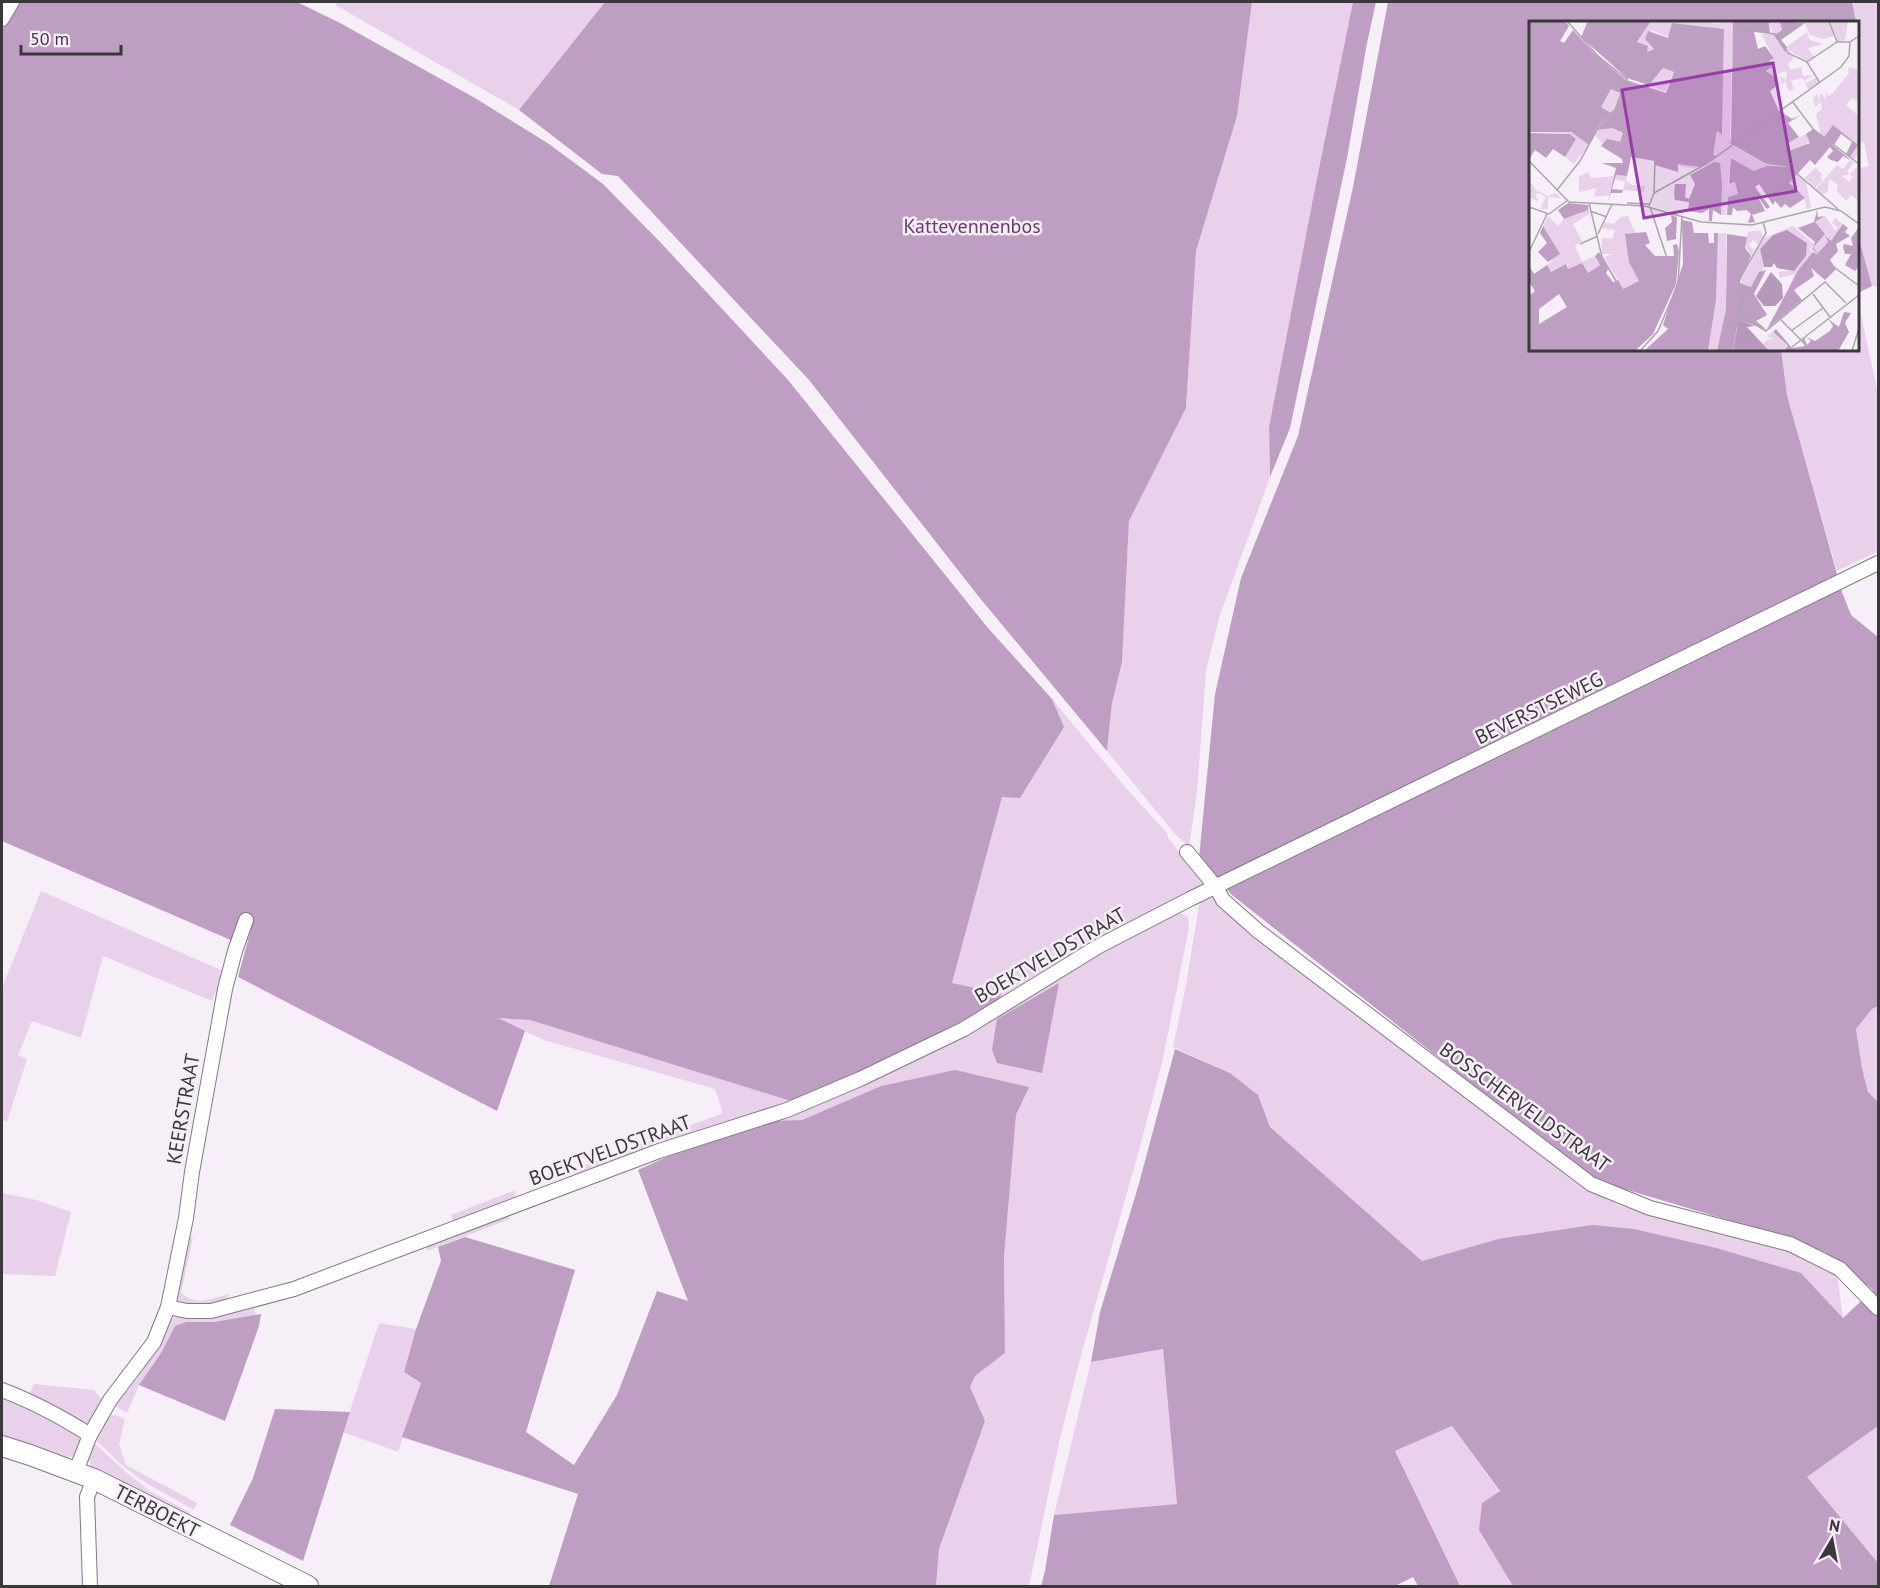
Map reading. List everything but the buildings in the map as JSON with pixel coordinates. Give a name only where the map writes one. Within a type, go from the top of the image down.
[{"type":"main road","name":"TERBOEKT","points":[[2,1446],[85,1475],[308,1587]]},
{"type":"street","points":[[2,19],[12,2]]},
{"type":"street","name":"BEVERSTSEWEG","points":[[1216,887],[1878,563]]},
{"type":"street","name":"BOSSCHERVELDSTRAAT","points":[[1187,852],[1216,887],[1223,900],[1258,931],[1591,1184],[1650,1208],[1790,1244],[1840,1269],[1878,1308]]},
{"type":"street","name":"BOEKTVELDSTRAAT","points":[[168,1306],[187,1311],[211,1311],[294,1289],[659,1151],[797,1105],[878,1071],[964,1029],[1099,946],[1216,887]]},
{"type":"street","name":"KEERSTRAAT","points":[[168,1306],[186,1218],[192,1172],[225,989],[246,920]]},
{"type":"street","points":[[90,1587],[85,1475],[90,1435],[110,1400],[154,1342],[168,1306]]},
{"type":"street","points":[[2,1390],[55,1412],[90,1435]]},
{"type":"shaded area","points":[[339,2],[605,2],[519,110],[335,5]]},
{"type":"shaded area","points":[[1252,2],[1353,2],[1269,427],[1270,477],[1220,615],[1206,671],[1197,792],[1189,847],[1174,833],[1107,751],[1112,703],[1122,662],[1129,521],[1186,408],[1196,251],[1237,116]]},
{"type":"shaded area","points":[[1852,2],[1878,2],[1878,286],[1872,286],[1859,240],[1859,169],[1869,166],[1864,142],[1859,143],[1860,42],[1859,21],[1856,21]]},
{"type":"shaded area","points":[[1859,306],[1878,394],[1878,551],[1837,571],[1787,395],[1781,351],[1859,351]]},
{"type":"shaded area","points":[[1052,699],[1125,787],[1167,833],[1168,838],[1206,884],[1000,1000],[952,983],[1002,796],[1064,728]]},
{"type":"shaded area","points":[[41,891],[223,971],[212,1001],[103,956],[81,1038],[32,1021],[18,1055],[27,1059],[7,1122],[2,1120],[2,988]]},
{"type":"shaded area","points":[[1209,897],[1217,898],[1266,943],[1582,1187],[1621,1206],[1789,1250],[1837,1274],[1843,1318],[1801,1273],[1498,1239],[1422,1261],[1270,1127],[1258,1095],[1230,1073],[1173,1047],[1199,905]]},
{"type":"shaded area","points":[[1178,912],[1188,917],[1189,928],[1162,1063],[1079,1363],[1059,1443],[1029,1586],[936,1586],[939,1549],[985,1421],[970,1388],[975,1376],[1005,1353],[1004,1257],[1016,1115],[1028,1087],[881,1086],[802,1120],[770,1121],[823,1100],[1116,942]]},
{"type":"shaded area","points":[[1878,1006],[1878,1102],[1868,1093],[1856,1029],[1872,1009]]},
{"type":"shaded area","points":[[496,1018],[530,1020],[794,1102],[576,1178],[572,1170],[723,1113],[715,1089],[544,1040]]},
{"type":"shaded area","points":[[515,1190],[516,1201],[454,1224],[451,1215]]},
{"type":"shaded area","points":[[2,1193],[36,1200],[71,1212],[55,1276],[2,1274]]},
{"type":"shaded area","points":[[508,1215],[510,1219],[427,1251],[426,1246]]},
{"type":"shaded area","points":[[187,1236],[193,1238],[181,1293],[198,1300],[229,1294],[227,1303],[182,1305],[177,1300],[175,1294]]},
{"type":"shaded area","points":[[254,1307],[256,1315],[214,1322],[186,1322],[175,1326],[161,1353],[139,1385],[127,1413],[115,1406],[146,1365],[170,1320],[184,1315],[218,1315]]},
{"type":"shaded area","points":[[379,1323],[416,1329],[404,1372],[421,1383],[398,1452],[343,1432]]},
{"type":"shaded area","points":[[1163,1349],[1177,1504],[1054,1515],[1091,1362]]},
{"type":"shaded area","points":[[34,1384],[94,1390],[104,1402],[89,1427],[34,1400],[30,1392]]},
{"type":"shaded area","points":[[2,1394],[78,1433],[82,1440],[76,1453],[66,1457],[58,1456],[37,1451],[2,1437]]},
{"type":"shaded area","points":[[115,1415],[125,1419],[119,1444],[126,1465],[197,1503],[194,1510],[146,1483],[124,1467],[97,1441],[96,1437],[106,1416]]},
{"type":"shaded area","points":[[1452,1426],[1500,1492],[1501,1564],[1513,1586],[1460,1586],[1395,1451]]},
{"type":"shaded area","points":[[1878,1426],[1878,1563],[1807,1477]]},
{"type":"shaded area","points":[[93,1442],[150,1491],[191,1513],[188,1515],[93,1469],[89,1459]]},
{"type":"green space","points":[[18,2],[297,2],[340,23],[475,98],[549,144],[603,184],[788,380],[988,628],[1052,699],[1064,727],[1020,798],[1002,797],[952,983],[1001,994],[1000,1000],[898,1054],[794,1102],[530,1020],[498,1018],[525,1031],[497,1111],[238,977],[252,925],[238,920],[233,941],[2,841],[2,30]]},
{"type":"green space","name":"Kattevennenbos","points":[[605,2],[1252,2],[1237,116],[1196,251],[1186,408],[1129,521],[1122,662],[1112,703],[1107,751],[979,597],[809,380],[618,176],[602,174],[519,110]]},
{"type":"green space","points":[[1353,2],[1376,2],[1347,158],[1290,428],[1270,477],[1269,427]]},
{"type":"green space","points":[[1388,2],[1852,2],[1856,21],[1529,21],[1529,351],[1781,351],[1787,395],[1842,592],[1851,615],[1878,637],[1878,1006],[1872,1009],[1856,1029],[1868,1092],[1878,1102],[1878,1426],[1807,1477],[1878,1563],[1878,1586],[1513,1586],[1479,1530],[1482,1503],[1500,1491],[1452,1426],[1395,1451],[1460,1586],[1418,1586],[1413,1577],[1395,1586],[1041,1586],[1054,1515],[1177,1504],[1163,1349],[1091,1362],[1100,1312],[1138,1187],[1175,1049],[1230,1073],[1258,1095],[1270,1127],[1422,1261],[1498,1239],[1592,1225],[1634,1229],[1716,1248],[1801,1273],[1843,1318],[1873,1290],[1825,1252],[1792,1239],[1594,1180],[1232,895],[1199,858],[1215,694],[1241,578],[1298,436],[1353,187]]},
{"type":"green space","points":[[1859,240],[1872,286],[1859,292]]},
{"type":"green space","points":[[1059,983],[1042,1073],[997,1063],[992,1050],[997,1019]]},
{"type":"green space","points":[[955,1070],[1029,1087],[1016,1115],[1004,1257],[1005,1353],[975,1376],[970,1387],[985,1421],[939,1549],[936,1586],[549,1586],[578,1494],[402,1437],[421,1383],[404,1372],[416,1329],[441,1261],[438,1247],[465,1237],[575,1270],[526,1432],[574,1465],[617,1395],[657,1291],[688,1301],[638,1170],[688,1147],[769,1121],[802,1120],[881,1086]]},
{"type":"green space","points":[[261,1314],[259,1326],[225,1421],[139,1385],[161,1353],[175,1326],[186,1322],[214,1322]]},
{"type":"green space","points":[[275,1409],[350,1412],[303,1561],[230,1525],[253,1478]]}]
